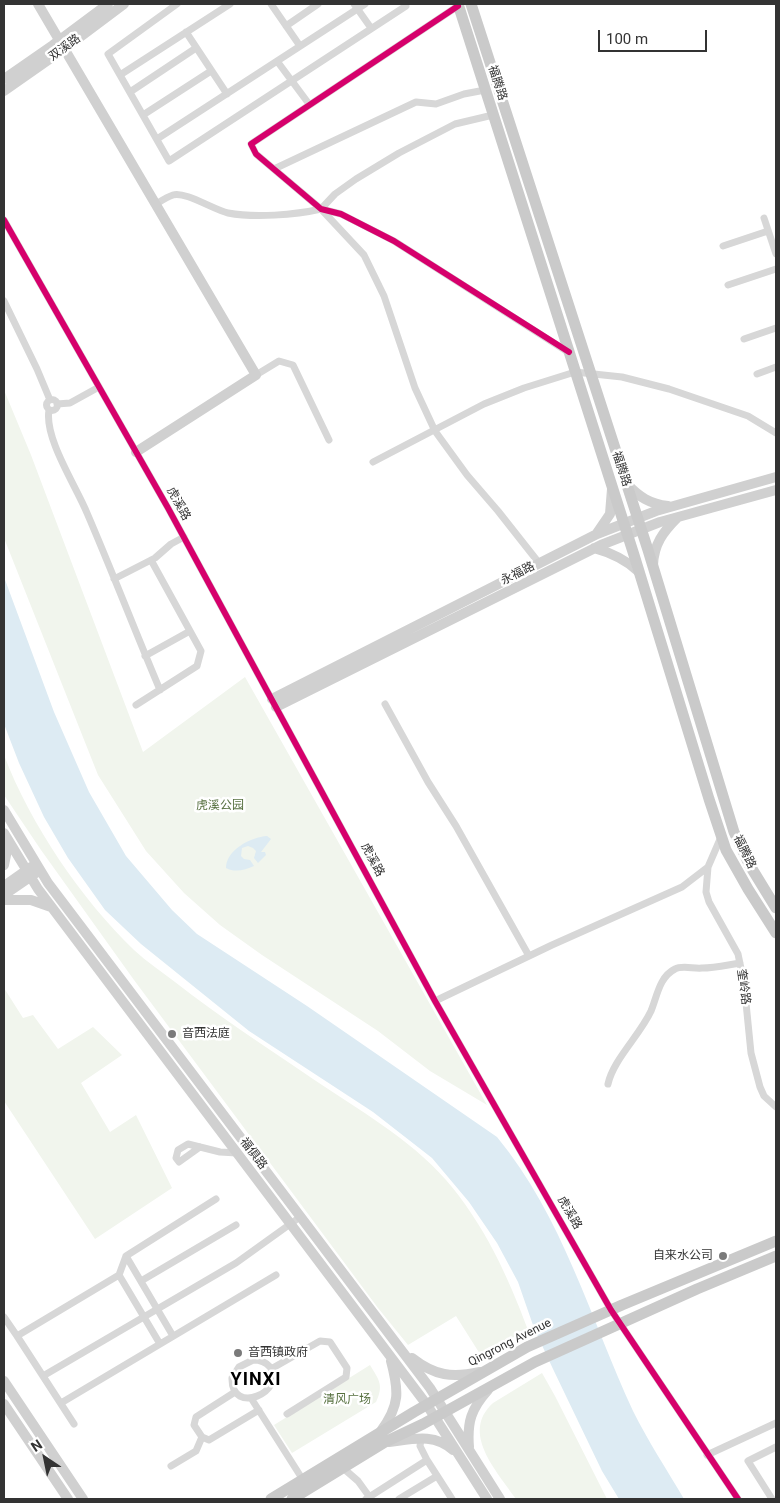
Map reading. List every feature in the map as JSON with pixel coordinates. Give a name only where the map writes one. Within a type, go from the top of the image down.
[{"type":"main road","name":"福腾路","points":[[471,4],[638,517],[734,832],[749,864],[776,908]]},
{"type":"main road","name":"福腾路","points":[[458,5],[576,372],[708,800],[736,869],[776,933]]},
{"type":"main road","name":"Qingrong Avenue","points":[[292,1499],[344,1468],[437,1398],[527,1347],[776,1242]]},
{"type":"main road","name":"Qingrong Avenue","points":[[272,1499],[303,1480],[383,1438],[435,1417],[535,1362],[697,1289],[776,1256]]},
{"type":"street","points":[[38,4],[256,375]]},
{"type":"street","name":"双溪路","points":[[4,92],[62,45],[108,4]]},
{"type":"street","name":"双溪路","points":[[4,79],[62,45],[124,4]]},
{"type":"street","points":[[177,4],[108,54],[169,161],[406,6],[405,4]]},
{"type":"street","points":[[120,75],[230,4]]},
{"type":"street","points":[[271,4],[300,46]]},
{"type":"street","points":[[286,26],[318,4]]},
{"type":"street","points":[[354,4],[371,28]]},
{"type":"street","points":[[157,139],[365,4]]},
{"type":"street","points":[[458,5],[251,144],[256,154],[321,209],[364,255],[384,296],[415,388],[435,431],[467,475],[539,564]]},
{"type":"street","points":[[186,32],[227,94]]},
{"type":"street","points":[[130,92],[196,48]]},
{"type":"street","points":[[277,61],[309,104]]},
{"type":"street","points":[[143,115],[212,71]]},
{"type":"street","points":[[274,169],[416,102],[436,104],[464,94],[485,90]]},
{"type":"street","points":[[321,209],[335,194],[399,153],[455,124],[493,115]]},
{"type":"street","points":[[156,204],[175,194],[189,197],[206,206],[228,213],[300,214],[321,209],[340,214],[394,240],[569,352]]},
{"type":"street","points":[[764,218],[772,235],[776,254]]},
{"type":"street","name":"虎溪路","points":[[4,220],[184,537],[435,1000],[612,1310],[738,1499]]},
{"type":"street","points":[[723,246],[772,235]]},
{"type":"street","points":[[728,285],[776,269]]},
{"type":"street","points":[[4,301],[50,400],[54,400],[57,404],[70,403],[99,387]]},
{"type":"street","points":[[744,339],[776,328]]},
{"type":"street","points":[[136,452],[279,361],[293,365],[329,440]]},
{"type":"street","points":[[757,374],[776,367]]},
{"type":"street","points":[[373,462],[484,404],[524,388],[576,372],[622,377],[713,403],[748,416],[776,433]]},
{"type":"street","points":[[50,400],[46,405],[49,410],[47,418],[54,442],[87,512],[160,690]]},
{"type":"street","points":[[49,410],[54,410],[57,404]]},
{"type":"street","name":"永福路","points":[[274,703],[594,548],[625,528],[638,517],[776,477]]},
{"type":"street","points":[[626,483],[636,494],[647,501],[658,505],[672,506]]},
{"type":"street","points":[[594,536],[610,514],[612,488]]},
{"type":"street","name":"永福路","points":[[274,703],[594,536],[625,528],[641,529],[776,490]]},
{"type":"street","points":[[653,566],[654,554],[659,539],[677,518]]},
{"type":"street","points":[[114,579],[151,560],[171,544],[184,537]]},
{"type":"street","points":[[594,548],[622,558],[638,571]]},
{"type":"street","points":[[136,705],[197,666],[201,651],[151,560]]},
{"type":"street","points":[[145,656],[190,631]]},
{"type":"street","points":[[385,704],[529,956]]},
{"type":"street","name":"福俱路","points":[[4,810],[38,867],[60,898],[437,1398],[446,1411],[487,1499]]},
{"type":"street","points":[[4,834],[7,850],[4,865]]},
{"type":"street","name":"福俱路","points":[[4,834],[52,907],[435,1417],[500,1499]]},
{"type":"street","points":[[435,1000],[682,887],[708,867],[722,836]]},
{"type":"street","points":[[4,886],[38,867]]},
{"type":"street","name":"奎岭路","points":[[708,867],[706,892],[709,902],[738,954],[744,983],[750,1053],[764,1096],[776,1107]]},
{"type":"street","points":[[4,895],[29,873]]},
{"type":"street","points":[[4,900],[31,900],[52,907]]},
{"type":"street","points":[[608,1084],[618,1063],[651,1011],[659,986],[670,972],[677,968],[701,968],[740,963]]},
{"type":"street","points":[[200,1147],[220,1152],[237,1153]]},
{"type":"street","points":[[17,1336],[119,1275],[126,1256],[216,1199]]},
{"type":"street","points":[[43,1376],[236,1263],[300,1217]]},
{"type":"street","points":[[141,1281],[236,1225]]},
{"type":"street","points":[[126,1256],[173,1336]]},
{"type":"street","points":[[119,1275],[160,1344]]},
{"type":"street","points":[[61,1403],[276,1275]]},
{"type":"street","points":[[4,1317],[74,1424]]},
{"type":"street","points":[[271,1369],[320,1341],[330,1342],[347,1368],[346,1378],[287,1414]]},
{"type":"street","points":[[400,1349],[422,1366],[436,1373],[453,1375],[484,1371]]},
{"type":"street","points":[[389,1355],[396,1387],[396,1406],[383,1438],[438,1440],[465,1453],[469,1422],[480,1398],[491,1386]]},
{"type":"street","points":[[258,1360],[264,1362],[271,1369],[273,1377],[267,1391],[251,1398],[243,1397],[235,1392],[232,1378],[237,1369],[246,1363],[258,1360]]},
{"type":"street","points":[[4,1381],[83,1499]]},
{"type":"street","points":[[235,1392],[196,1418],[194,1425],[202,1437],[209,1440],[259,1410]]},
{"type":"street","points":[[251,1398],[303,1480]]},
{"type":"street","points":[[4,1404],[68,1499]]},
{"type":"street","points":[[707,1455],[776,1423]]},
{"type":"street","points":[[171,1466],[196,1451],[202,1437]]},
{"type":"street","points":[[421,1439],[420,1446],[448,1498]]},
{"type":"street","points":[[772,1499],[748,1461],[776,1447]]},
{"type":"street","points":[[344,1468],[358,1481],[369,1499],[427,1460]]},
{"type":"street","points":[[399,1499],[436,1476]]},
{"type":"green space","name":"虎溪公园","points":[[4,390],[31,455],[143,752],[245,677],[487,1105],[430,1071],[378,1031],[262,955],[220,925],[184,893],[146,851],[98,775],[4,538]]},
{"type":"green space","points":[[4,755],[28,808],[59,860],[95,908],[134,950],[226,1020],[400,1138],[432,1165],[446,1180],[472,1214],[494,1251],[528,1330],[480,1354],[456,1316],[408,1345],[378,1308],[134,980],[41,850],[4,795]]},
{"type":"green space","points":[[4,988],[23,1018],[33,1015],[58,1049],[93,1027],[122,1055],[81,1083],[110,1132],[136,1115],[172,1188],[95,1239],[4,1101]]},
{"type":"green space","name":"清风广场","points":[[370,1365],[380,1387],[376,1402],[292,1453],[274,1425]]},
{"type":"green space","points":[[542,1373],[607,1499],[516,1499],[485,1452],[480,1427],[484,1415],[493,1403]]},
{"type":"shaded area","points":[[4,577],[54,712],[89,792],[126,856],[172,910],[197,934],[307,1006],[497,1137],[520,1168],[558,1234],[633,1411],[684,1499],[619,1499],[602,1471],[553,1369],[534,1328],[518,1282],[497,1243],[469,1202],[432,1158],[373,1112],[249,1031],[141,944],[105,910],[68,858],[44,817],[19,763],[4,724]]},
{"type":"shaded area","points":[[267,836],[271,839],[261,852],[265,852],[266,855],[258,863],[254,858],[256,851],[248,846],[242,848],[241,856],[244,859],[250,860],[254,866],[240,870],[226,868],[230,856],[240,846],[254,839]]},
{"type":"cycle path","points":[[458,6],[251,144],[256,154],[321,209],[341,214],[394,241],[569,352]]},
{"type":"cycle path","points":[[4,220],[168,508],[435,1001],[611,1310],[738,1499]]},
{"type":"place","name":"音西法庭","points":[[172,1034]]},
{"type":"place","name":"自来水公司","points":[[723,1256]]},
{"type":"place","name":"音西镇政府","points":[[238,1353]]},
{"type":"district","name":"YINXI","points":[[256,1380]]}]
